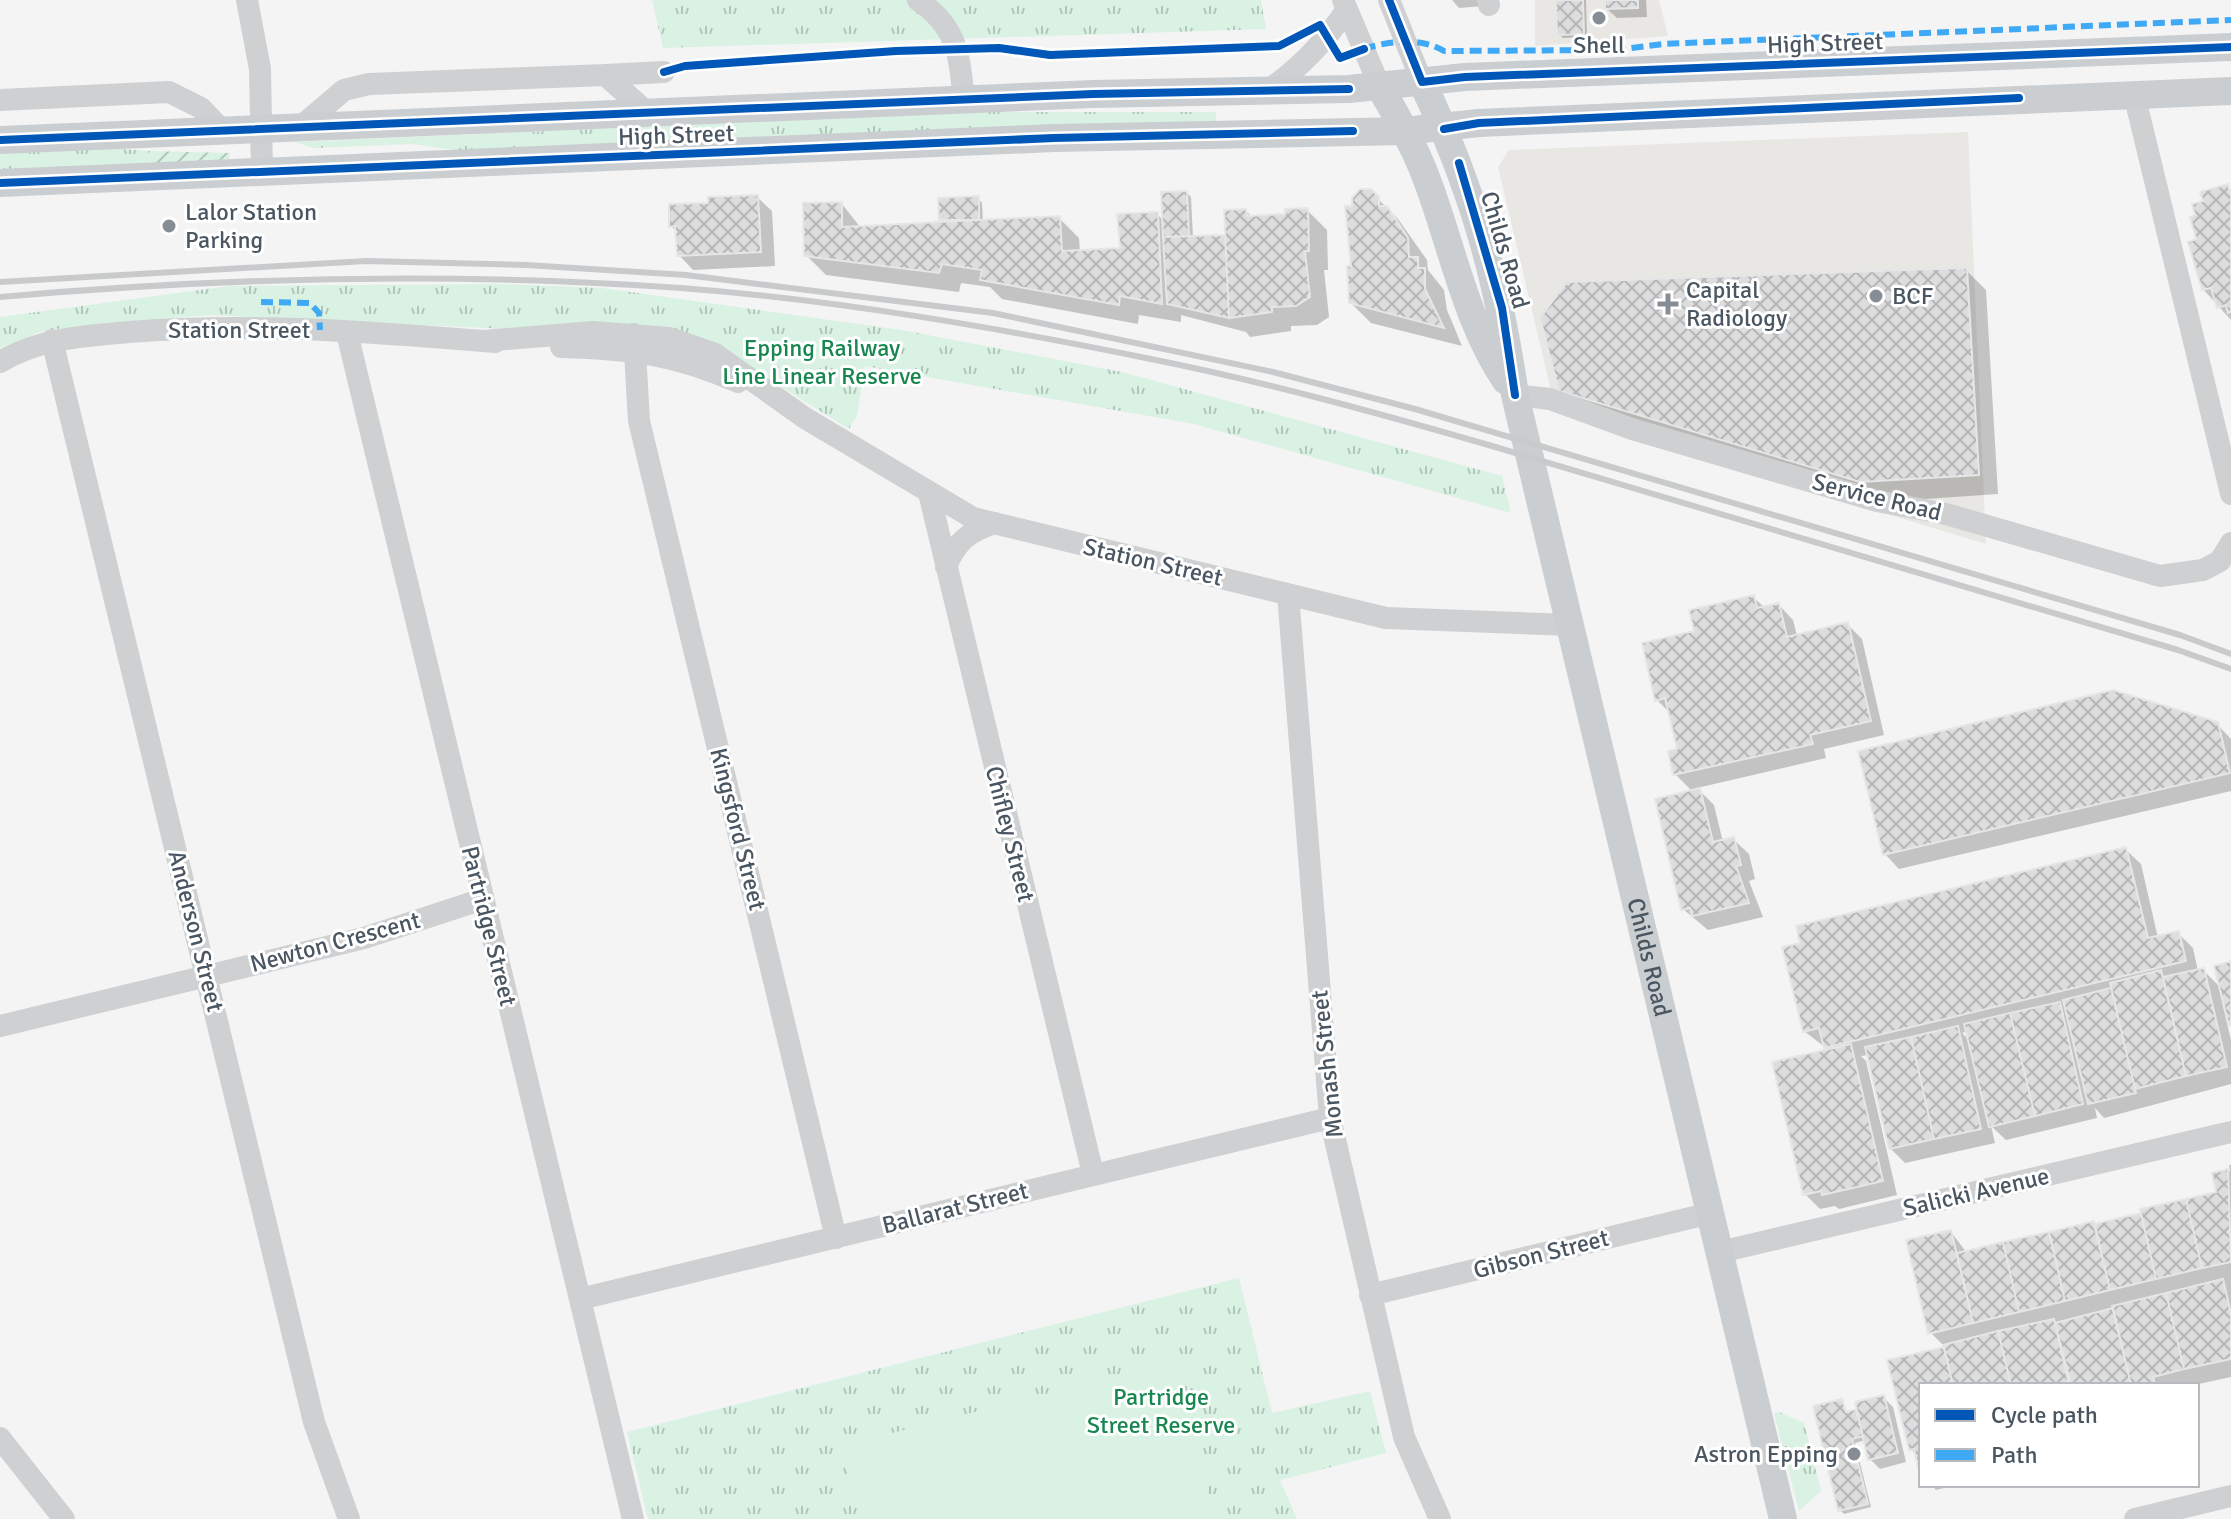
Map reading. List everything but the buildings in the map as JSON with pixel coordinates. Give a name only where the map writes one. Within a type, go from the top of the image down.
[{"type":"main road","name":"High Street","points":[[0,140],[964,100],[1380,87],[1465,77],[2231,47]]},
{"type":"main road","points":[[2014,55],[2019,98]]},
{"type":"main road","name":"Childs Road","points":[[1422,82],[1444,129],[1489,256],[1502,308],[1515,395],[1783,1519]]},
{"type":"main road","name":"Childs Road","points":[[1380,87],[1423,168],[1461,280],[1494,363],[1515,395]]},
{"type":"main road","name":"High Street","points":[[0,183],[1054,138],[1404,131],[1479,123],[2231,91]]},
{"type":"street","points":[[247,0],[260,69],[262,172]]},
{"type":"street","points":[[918,0],[942,19],[958,49],[964,100]]},
{"type":"street","points":[[1389,0],[1422,82]]},
{"type":"street","points":[[1345,4],[1380,87]]},
{"type":"street","points":[[1270,89],[1297,69],[1328,38],[1345,4]]},
{"type":"street","points":[[298,129],[344,90],[356,86],[664,72]]},
{"type":"street","name":"High Street","points":[[605,75],[649,114]]},
{"type":"street","points":[[0,100],[169,92],[201,108],[223,131]]},
{"type":"street","points":[[2134,94],[2231,494]]},
{"type":"street","name":"Station Street","points":[[0,362],[26,348],[52,340],[215,326],[483,341],[580,333],[633,345],[669,338],[715,354],[768,395],[956,510],[995,523],[1408,621],[1570,625]]},
{"type":"street","name":"Partridge Street","points":[[347,333],[633,1519]]},
{"type":"street","name":"Anderson Street","points":[[52,340],[314,1422],[349,1519]]},
{"type":"street","name":"Kingsford Street","points":[[633,345],[639,421],[836,1238]]},
{"type":"street","name":"Service Road","points":[[1515,395],[1550,399],[1632,429],[1877,501],[1946,514],[2160,576],[2203,570],[2220,561],[2231,543]]},
{"type":"street","name":"Chifley Street","points":[[929,493],[1093,1174]]},
{"type":"street","points":[[946,567],[952,553],[967,535],[995,523]]},
{"type":"street","name":"Monash Street","points":[[1288,594],[1330,1118],[1408,1450],[1440,1519]]},
{"type":"street","name":"Newton Crescent","points":[[0,1026],[364,938],[483,899]]},
{"type":"street","name":"Ballarat Street","points":[[580,1299],[1330,1118]]},
{"type":"street","name":"Salicki Avenue","points":[[1720,1252],[2231,1132]]},
{"type":"street","name":"Gibson Street","points":[[1370,1295],[1711,1213]]},
{"type":"street","points":[[0,1438],[64,1519]]},
{"type":"street","points":[[2135,1519],[2231,1496]]},
{"type":"shaded area","name":"Shell","points":[[1535,0],[1659,0],[1668,36],[1535,46]]},
{"type":"shaded area","points":[[1968,132],[1986,544],[1580,421],[1554,403],[1498,167],[1509,150]]},
{"type":"green space","points":[[652,0],[1261,0],[1266,29],[663,48]]},
{"type":"green space","points":[[987,112],[1216,112],[1216,122],[475,153],[414,144],[313,148],[295,142]]},
{"type":"green space","points":[[95,147],[148,151],[148,167],[0,173],[0,151]]},
{"type":"green space","points":[[148,151],[230,153],[230,159],[148,167]]},
{"type":"green space","name":"Epping Railway Line Linear Reserve","points":[[499,284],[602,288],[902,330],[1122,372],[1502,476],[1511,513],[1194,424],[865,366],[857,416],[849,429],[733,357],[509,329],[209,315],[45,330],[0,348],[0,317],[229,286]]},
{"type":"green space","name":"Partridge Street Reserve","points":[[1239,1278],[1272,1413],[1370,1391],[1386,1453],[1280,1480],[1297,1519],[648,1519],[627,1432]]},
{"type":"green space","points":[[1175,1361],[1215,1519],[860,1519],[841,1446]]},
{"type":"green space","points":[[1779,1412],[1804,1423],[1821,1491],[1799,1511],[1774,1413]]},
{"type":"railway","points":[[0,282],[366,261],[526,265],[686,275],[993,313],[1273,372],[1415,409],[2180,635],[2231,654]]},
{"type":"railway","points":[[0,297],[255,281],[511,280],[739,293],[973,325],[1189,367],[1363,410],[2178,650],[2231,669]]},
{"type":"marked path","points":[[1364,49],[1415,42],[1444,51],[1614,50],[1664,44],[2231,20]]},
{"type":"marked path","points":[[261,302],[310,303],[319,313],[320,330]]},
{"type":"cycle path","points":[[1389,0],[1422,82],[1465,77],[2231,47]]},
{"type":"cycle path","points":[[664,72],[685,66],[896,51],[999,48],[1050,55],[1279,46],[1320,25],[1340,58],[1364,49]]},
{"type":"cycle path","points":[[0,140],[1093,94],[1349,89]]},
{"type":"cycle path","points":[[1444,129],[1479,123],[2019,98]]},
{"type":"cycle path","points":[[0,183],[1054,138],[1353,131]]},
{"type":"cycle path","points":[[1459,163],[1502,308],[1515,395]]},
{"type":"place","name":"Shell","points":[[1599,18]]},
{"type":"place","name":"Lalor Station Parking","points":[[169,226]]},
{"type":"place","name":"BCF","points":[[1876,296]]},
{"type":"place","name":"Capital Radiology","points":[[1668,304]]},
{"type":"place","name":"Astron Epping","points":[[1854,1454]]}]
